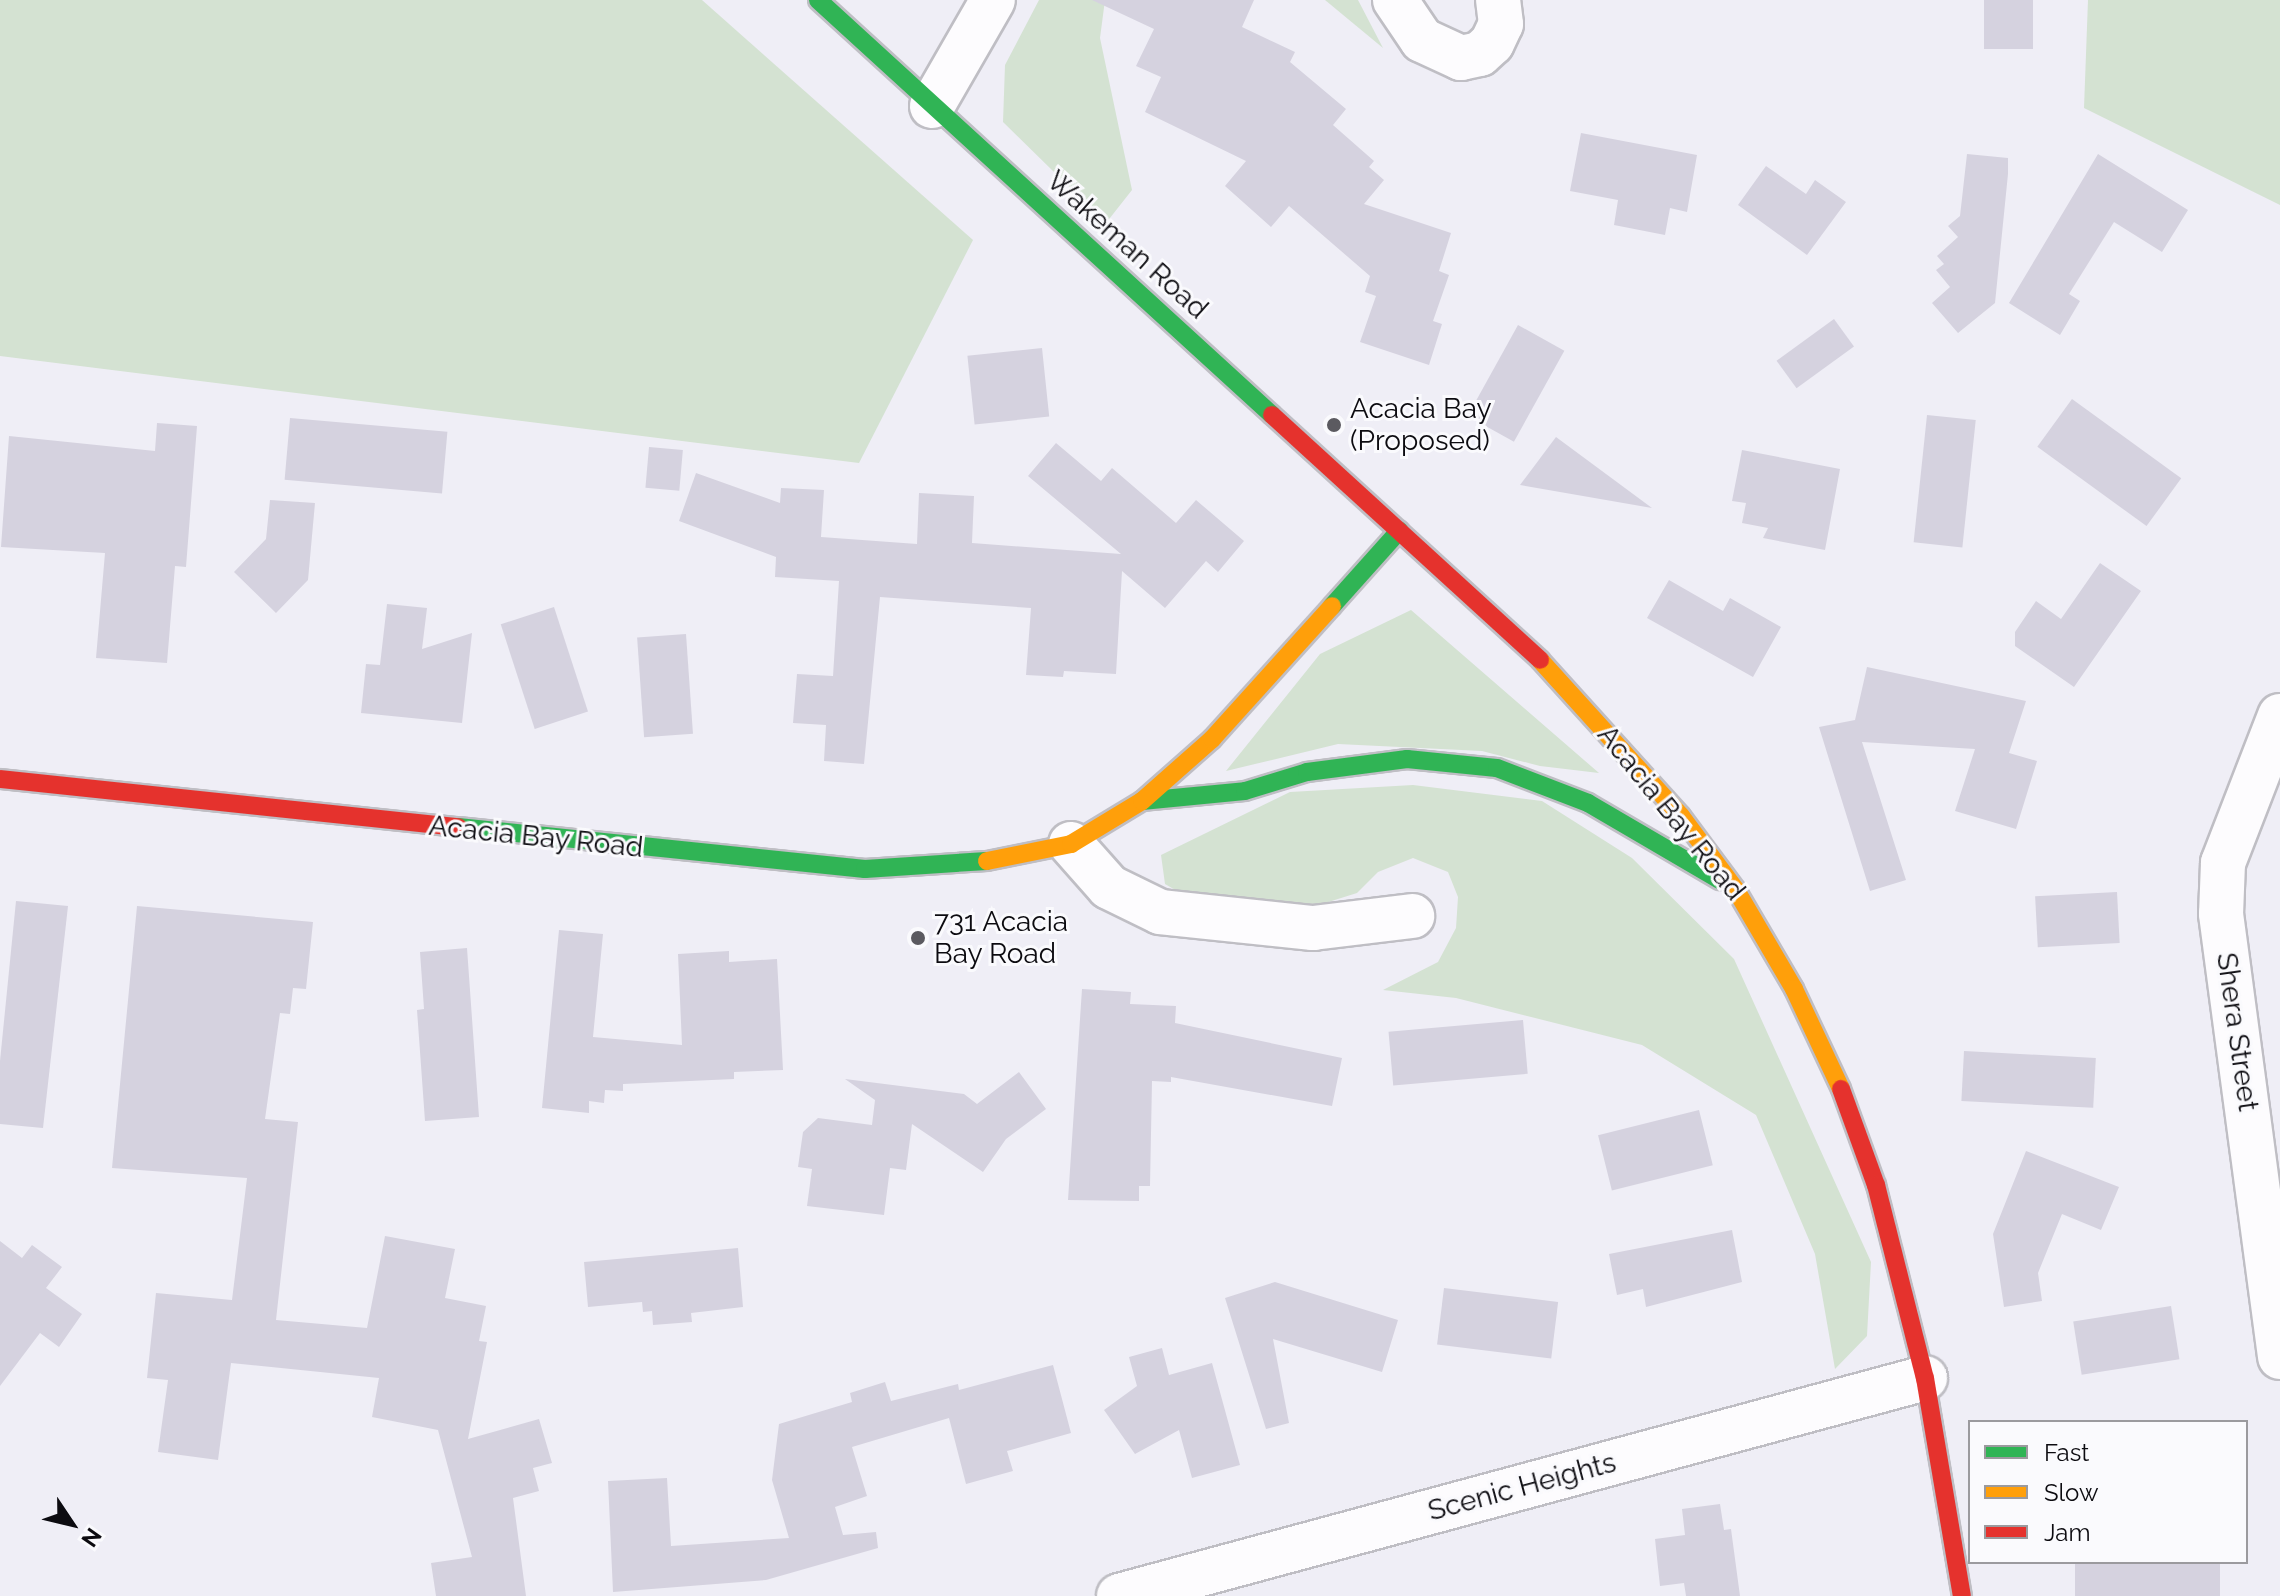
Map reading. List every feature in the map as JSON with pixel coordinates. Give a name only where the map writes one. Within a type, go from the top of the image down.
[{"type":"street","name":"Wakeman Road","points":[[818,0],[1399,531]]},
{"type":"street","points":[[932,106],[993,0]]},
{"type":"street","points":[[1395,0],[1422,40],[1461,58],[1480,54],[1492,43],[1501,24],[1498,0]]},
{"type":"street","name":"Acacia Bay Road","points":[[0,779],[865,869],[956,868],[1011,860],[1071,844],[1142,801],[1212,739],[1399,531],[1560,680],[1681,816],[1736,890],[1794,989],[1840,1086],[1881,1200],[1925,1378],[1962,1596]]},
{"type":"street","name":"Shera Street","points":[[2280,716],[2223,863],[2221,914],[2280,1357]]},
{"type":"street","points":[[1142,801],[1245,791],[1307,772],[1407,759],[1497,768],[1588,803],[1736,890]]},
{"type":"street","points":[[1071,844],[1109,887],[1160,912],[1313,928],[1412,916]]},
{"type":"street","name":"Scenic Heights","points":[[1119,1596],[1925,1378]]},
{"type":"green space","points":[[0,0],[702,0],[973,240],[859,463],[0,356]]},
{"type":"green space","points":[[1039,0],[1105,0],[1100,38],[1132,190],[1106,223],[1003,122],[1005,65]]},
{"type":"green space","points":[[1325,0],[1358,0],[1383,48]]},
{"type":"green space","points":[[2088,0],[2280,0],[2280,205],[2084,108]]},
{"type":"green space","points":[[1411,610],[1599,773],[1540,766],[1482,751],[1338,744],[1226,771],[1320,654]]},
{"type":"green space","points":[[1413,785],[1542,801],[1632,858],[1734,959],[1871,1262],[1867,1336],[1835,1369],[1815,1254],[1756,1115],[1642,1045],[1456,998],[1383,990],[1438,962],[1456,928],[1458,897],[1448,872],[1413,858],[1378,872],[1357,893],[1322,904],[1196,902],[1165,884],[1161,855],[1290,792]]},
{"type":"building","points":[[1092,0],[1254,0],[1242,27],[1295,52],[1290,62],[1346,109],[1333,125],[1374,161],[1369,167],[1384,180],[1364,204],[1451,233],[1439,271],[1449,275],[1433,321],[1442,324],[1429,365],[1360,342],[1376,296],[1365,292],[1370,276],[1289,206],[1271,227],[1225,186],[1246,161],[1145,112],[1161,77],[1136,66],[1154,29]]},
{"type":"building","points":[[1984,0],[2033,0],[2033,49],[1984,49]]},
{"type":"building","points":[[1581,133],[1697,155],[1687,212],[1670,208],[1665,235],[1614,225],[1618,200],[1570,191]]},
{"type":"building","points":[[1967,154],[2008,158],[2008,174],[1995,303],[1958,333],[1932,303],[1950,287],[1936,270],[1944,264],[1937,256],[1958,237],[1948,226],[1960,216]]},
{"type":"building","points":[[2098,154],[2188,210],[2162,252],[2114,222],[2069,294],[2080,301],[2060,335],[2009,303]]},
{"type":"building","points":[[1766,166],[1806,194],[1815,180],[1846,202],[1807,255],[1738,205]]},
{"type":"building","points":[[1834,319],[1854,347],[1797,388],[1777,361]]},
{"type":"building","points":[[1518,325],[1564,351],[1514,442],[1468,416]]},
{"type":"building","points":[[1042,348],[1049,417],[975,424],[967,356]]},
{"type":"building","points":[[2072,399],[2181,478],[2147,526],[2037,447]]},
{"type":"building","points":[[1927,415],[1976,420],[1962,547],[1914,542]]},
{"type":"building","points":[[290,418],[447,432],[442,494],[285,480]]},
{"type":"building","points":[[157,423],[197,426],[186,567],[175,566],[167,663],[96,658],[105,553],[1,547],[9,436],[155,451]]},
{"type":"building","points":[[1556,437],[1652,508],[1520,485]]},
{"type":"building","points":[[1056,443],[1101,481],[1112,468],[1176,523],[1196,500],[1244,541],[1218,572],[1206,561],[1165,608],[1122,571],[1116,674],[1064,671],[1063,677],[1026,675],[1031,608],[880,597],[864,764],[824,761],[826,725],[793,723],[797,674],[833,676],[839,581],[775,577],[776,557],[679,521],[696,473],[780,503],[781,488],[824,490],[821,537],[917,544],[919,493],[974,496],[972,543],[1121,554],[1028,476]]},
{"type":"building","points":[[649,447],[683,450],[679,491],[645,488]]},
{"type":"building","points":[[1742,450],[1840,469],[1825,550],[1763,538],[1768,528],[1742,523],[1746,503],[1732,501]]},
{"type":"building","points":[[270,500],[315,503],[308,580],[276,613],[234,572],[266,539]]},
{"type":"building","points":[[2100,563],[2141,591],[2074,687],[2015,646],[2015,632],[2036,601],[2061,619]]},
{"type":"building","points":[[1669,580],[1723,611],[1730,598],[1781,627],[1753,677],[1647,618]]},
{"type":"building","points":[[387,604],[427,608],[422,649],[472,633],[462,723],[361,713],[366,664],[380,665]]},
{"type":"building","points":[[554,607],[588,712],[535,729],[501,624]]},
{"type":"building","points":[[686,634],[693,734],[644,737],[637,637]]},
{"type":"building","points":[[1867,667],[2026,701],[2009,753],[2037,761],[2016,829],[1955,811],[1975,749],[1862,742],[1906,880],[1870,891],[1819,727],[1855,720]]},
{"type":"building","points":[[2117,892],[2120,943],[2038,947],[2035,896]]},
{"type":"building","points":[[16,901],[68,906],[43,1128],[0,1124],[0,1061]]},
{"type":"building","points":[[137,906],[313,922],[306,989],[293,988],[290,1014],[280,1013],[265,1119],[298,1122],[276,1320],[367,1328],[385,1236],[455,1249],[445,1298],[486,1306],[479,1341],[487,1342],[468,1439],[539,1419],[552,1463],[533,1468],[539,1491],[513,1498],[526,1596],[436,1596],[431,1563],[472,1557],[438,1430],[372,1417],[379,1378],[231,1363],[218,1460],[158,1452],[168,1380],[147,1378],[156,1293],[232,1300],[247,1178],[112,1168]]},
{"type":"building","points":[[559,930],[603,934],[593,1037],[682,1045],[678,954],[729,951],[729,962],[777,959],[783,1070],[734,1072],[734,1079],[623,1084],[623,1091],[605,1090],[604,1103],[589,1101],[589,1113],[542,1108]]},
{"type":"building","points":[[467,948],[479,1117],[425,1121],[417,1010],[424,1009],[420,952]]},
{"type":"building","points":[[1082,989],[1131,992],[1130,1004],[1176,1006],[1175,1023],[1342,1058],[1332,1106],[1171,1077],[1171,1082],[1152,1081],[1150,1186],[1139,1186],[1139,1201],[1068,1200]]},
{"type":"building","points":[[1523,1020],[1528,1074],[1393,1086],[1389,1032]]},
{"type":"building","points":[[1964,1051],[2096,1058],[2093,1108],[1961,1101]]},
{"type":"building","points":[[1019,1072],[1046,1109],[1006,1139],[983,1172],[912,1124],[906,1170],[890,1168],[884,1215],[807,1206],[812,1169],[798,1167],[803,1132],[818,1118],[872,1125],[875,1100],[845,1079],[964,1094],[977,1104]]},
{"type":"building","points":[[1699,1110],[1713,1165],[1612,1190],[1598,1135]]},
{"type":"building","points":[[2026,1151],[2119,1187],[2101,1230],[2062,1214],[2038,1273],[2042,1301],[2004,1307],[1993,1234]]},
{"type":"building","points":[[1732,1230],[1742,1282],[1646,1307],[1643,1289],[1617,1295],[1609,1254]]},
{"type":"building","points":[[0,1241],[22,1258],[32,1245],[62,1267],[46,1288],[82,1314],[59,1347],[40,1333],[0,1386]]},
{"type":"building","points":[[738,1248],[743,1307],[691,1313],[692,1322],[653,1325],[652,1311],[643,1312],[642,1302],[588,1307],[584,1262]]},
{"type":"building","points":[[1275,1282],[1398,1320],[1382,1372],[1273,1339],[1289,1423],[1266,1429],[1225,1298]]},
{"type":"building","points":[[1444,1288],[1558,1302],[1551,1359],[1437,1345]]},
{"type":"building","points":[[2171,1306],[2179,1359],[2082,1375],[2073,1321]]},
{"type":"building","points":[[1162,1348],[1169,1375],[1212,1363],[1240,1465],[1192,1478],[1179,1430],[1135,1454],[1104,1410],[1137,1386],[1129,1357]]},
{"type":"building","points":[[1053,1365],[1071,1433],[1007,1451],[1013,1471],[966,1484],[949,1418],[852,1447],[867,1496],[835,1507],[843,1535],[876,1532],[878,1548],[766,1580],[613,1592],[608,1481],[667,1478],[671,1546],[789,1538],[772,1480],[779,1424],[852,1402],[850,1393],[885,1382],[891,1401],[958,1384],[959,1390]]},
{"type":"building","points":[[1720,1504],[1724,1530],[1731,1529],[1740,1596],[1686,1596],[1684,1583],[1660,1586],[1655,1539],[1685,1535],[1682,1509]]},
{"type":"building","points":[[2075,1564],[2220,1564],[2220,1596],[2075,1596]]},
{"type":"traffic: fast","points":[[818,0],[1272,415]]},
{"type":"traffic: fast","points":[[1332,606],[1399,531]]},
{"type":"traffic: fast","points":[[1142,801],[1245,791],[1307,772],[1407,759],[1497,768],[1588,803],[1720,880]]},
{"type":"traffic: fast","points":[[458,827],[865,869],[987,861]]},
{"type":"traffic: slow","points":[[987,861],[1071,844],[1142,801],[1212,739],[1332,606]]},
{"type":"traffic: slow","points":[[1540,660],[1681,816],[1736,890],[1794,989],[1841,1089]]},
{"type":"traffic: jam","points":[[1272,415],[1540,660]]},
{"type":"traffic: jam","points":[[0,779],[458,827]]},
{"type":"traffic: jam","points":[[1841,1089],[1876,1185],[1925,1378],[1962,1596]]},
{"type":"place","name":"Acacia Bay (Proposed)","points":[[1334,425]]},
{"type":"place","name":"731 Acacia Bay Road","points":[[918,938]]}]
